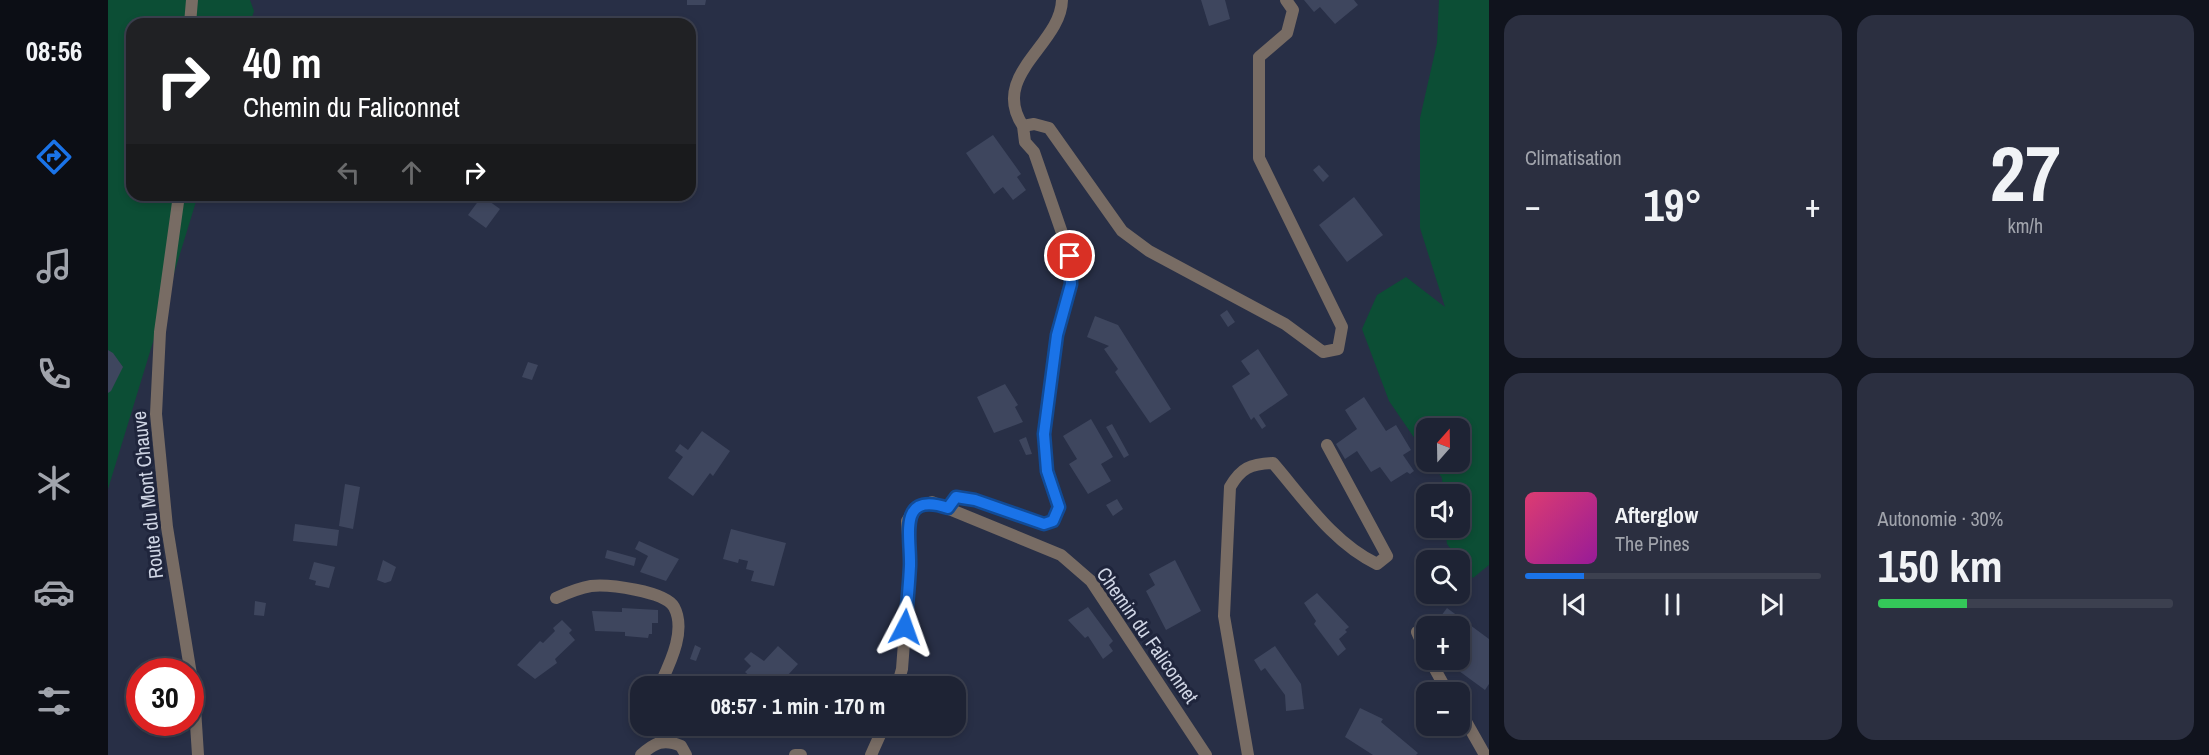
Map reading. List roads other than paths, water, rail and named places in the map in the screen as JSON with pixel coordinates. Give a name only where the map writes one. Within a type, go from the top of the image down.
[{"type":"street","points":[[190,18],[192,0]]},
{"type":"street","points":[[948,508],[956,497],[975,500],[1044,524],[1053,521],[1059,507],[1047,471],[1044,434],[1057,335],[1071,284],[1070,256],[1034,152],[1025,142],[1023,126],[1017,116],[1014,94],[1021,75],[1058,20],[1062,0]]},
{"type":"street","points":[[1023,126],[1034,123],[1049,128],[1122,231],[1141,246],[1285,324],[1323,352],[1338,349],[1342,327],[1259,158],[1259,57],[1287,33],[1293,10],[1286,0]]},
{"type":"street","name":"Route du Mont Chauve","points":[[178,201],[160,332],[156,414],[167,527],[194,693],[198,755]]},
{"type":"street","points":[[1248,755],[1224,616],[1230,487],[1240,470],[1254,464],[1273,463],[1324,523],[1356,554],[1377,564],[1387,556],[1327,445]]},
{"type":"street","name":"Chemin du Faliconnet","points":[[900,676],[910,563],[907,521],[915,509],[932,502],[1061,555],[1091,581],[1206,755]]},
{"type":"street","points":[[556,598],[592,586],[629,588],[667,600],[674,607],[678,637],[663,676]]},
{"type":"street","points":[[1470,729],[1485,755]]},
{"type":"street","points":[[660,736],[662,741]]},
{"type":"street","points":[[871,755],[880,736]]},
{"type":"street","points":[[641,755],[651,746],[662,741],[681,746],[686,755]]},
{"type":"street","points":[[795,755],[801,755]]}]
